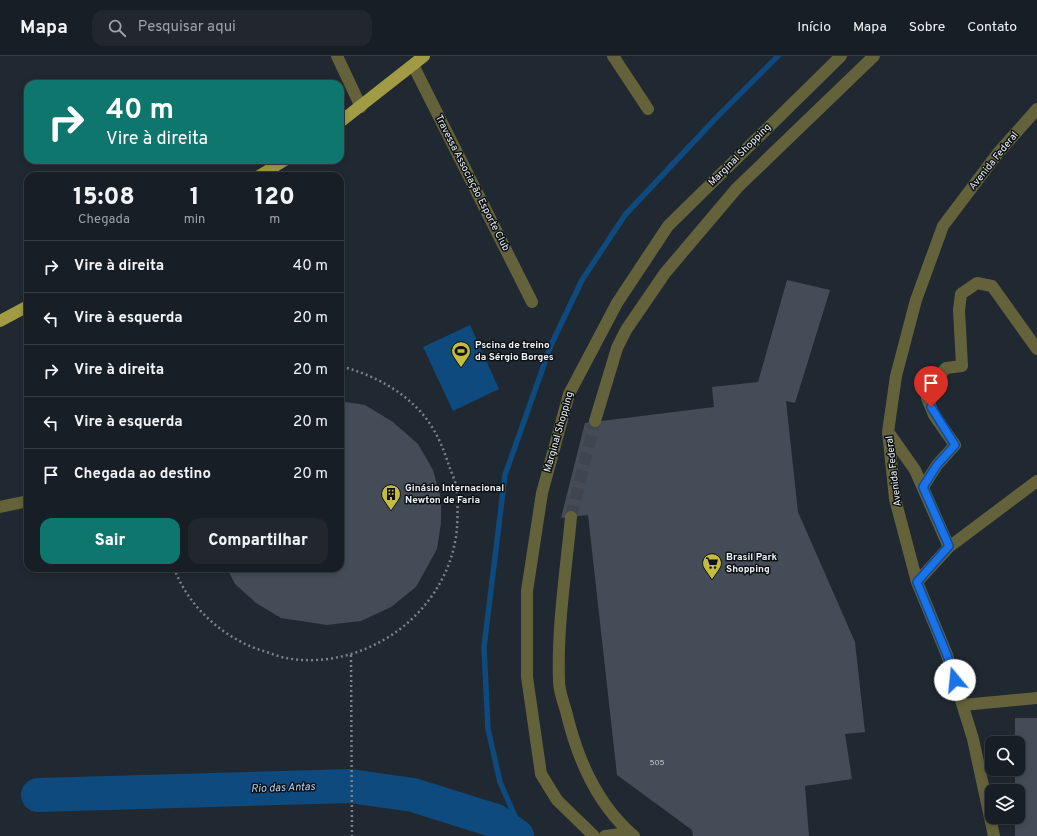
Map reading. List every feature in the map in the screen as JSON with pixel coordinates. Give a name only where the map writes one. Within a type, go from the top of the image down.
[{"type":"main road","points":[[344,119],[424,56]]},
{"type":"main road","points":[[266,172],[278,164]]},
{"type":"main road","points":[[0,321],[24,308]]},
{"type":"street","points":[[337,56],[360,107]]},
{"type":"street","points":[[613,56],[648,110]]},
{"type":"street","name":"Marginal Shopping","points":[[594,836],[557,800],[541,774],[527,677],[527,591],[542,493],[568,394],[617,303],[668,226],[841,56]]},
{"type":"street","points":[[595,422],[618,348],[626,330],[665,273],[737,188],[874,56]]},
{"type":"street","name":"Travessa Associação Esporte Club","points":[[413,65],[532,302]]},
{"type":"street","name":"Avenida Federal","points":[[994,836],[973,739],[947,655],[917,582],[895,499],[888,432],[896,376],[916,300],[943,226],[998,153],[1037,109]]},
{"type":"street","points":[[923,487],[937,465],[955,445],[934,415],[927,398],[935,380],[946,368],[962,366],[959,310],[961,294],[977,283],[992,286],[1037,349]]},
{"type":"street","points":[[888,432],[915,470],[949,546]]},
{"type":"street","points":[[917,582],[949,546],[1037,482]]},
{"type":"street","points":[[0,507],[24,502]]},
{"type":"street","points":[[571,517],[560,636],[559,682],[573,743],[592,786],[632,834]]},
{"type":"street","points":[[963,705],[1037,698]]},
{"type":"street","points":[[605,836],[632,834]]},
{"type":"path","points":[[176,572],[193,602],[217,626],[245,645],[286,658],[319,660],[351,655],[378,644],[402,628],[424,607],[441,582],[456,541],[457,491],[442,444],[419,411],[388,385],[364,373],[344,367]]},
{"type":"path","points":[[351,655],[352,836]]},
{"type":"water","name":"Pscina de treino da Sérgio Borges","points":[[470,325],[499,389],[453,411],[423,347]]},
{"type":"building","name":"Brasil Park Shopping","points":[[787,280],[830,290],[795,403],[786,401],[798,512],[855,642],[865,732],[845,734],[852,779],[805,786],[809,836],[693,836],[692,830],[617,775],[588,515],[561,518],[585,423],[714,407],[712,387],[758,382]]},
{"type":"building","name":"Ginásio Internacional Newton de Faria","points":[[344,402],[365,405],[393,422],[418,444],[433,470],[441,499],[441,523],[437,549],[416,587],[391,607],[361,621],[327,625],[281,618],[256,603],[235,584],[229,572],[344,572]]},
{"type":"building","points":[[1015,718],[1037,718],[1037,836],[1015,836],[1015,824],[1025,824],[1025,784],[1015,784],[1015,776],[1025,776],[1025,736],[1015,736]]},
{"type":"waterway","points":[[525,836],[500,782],[488,729],[484,647],[505,475],[551,345],[582,280],[625,215],[717,117],[778,56]]},
{"type":"waterway","name":"Rio das Antas","points":[[38,795],[350,786],[413,795],[496,821],[517,836]]},
{"type":"tunnel","points":[[571,517],[595,421]]},
{"type":"place","name":"Pscina de treino da Sérgio Borges","points":[[461,368]]},
{"type":"place","name":"Ginásio Internacional Newton de Faria","points":[[391,511]]},
{"type":"place","name":"Brasil Park Shopping","points":[[712,580]]},
{"type":"route","points":[[931,407],[934,415],[955,445],[937,465],[923,487],[949,546],[917,582],[947,655],[955,680]]}]
